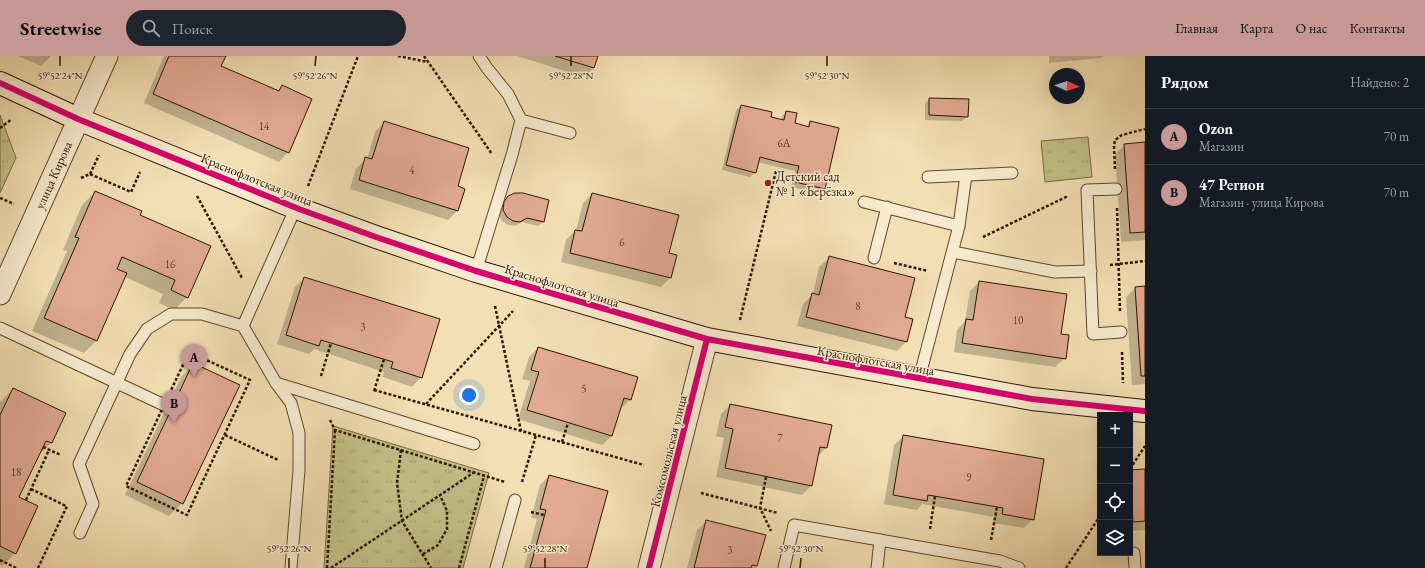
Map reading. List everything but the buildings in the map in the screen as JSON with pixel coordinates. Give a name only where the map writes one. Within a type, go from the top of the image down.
[{"type":"street","name":"улица Кирова","points":[[0,294],[107,56]]},
{"type":"street","name":"Краснофлотская улица","points":[[0,83],[78,119],[298,208],[376,237],[476,271],[707,339],[1032,399],[1145,411]]},
{"type":"street","name":"Комсомольская улица","points":[[649,568],[707,339]]},
{"type":"lane","points":[[476,271],[506,175],[521,120],[508,94],[487,68],[480,56]]},
{"type":"lane","points":[[521,120],[570,134]]},
{"type":"lane","points":[[928,177],[1012,173]]},
{"type":"lane","points":[[919,379],[959,226],[966,175]]},
{"type":"lane","points":[[1116,189],[1087,190],[1093,334],[1121,332]]},
{"type":"lane","points":[[864,202],[959,226]]},
{"type":"lane","points":[[874,258],[887,207]]},
{"type":"lane","points":[[243,326],[298,208]]},
{"type":"lane","points":[[953,252],[1056,272],[1090,271]]},
{"type":"lane","points":[[80,532],[94,504],[79,464],[130,354],[147,328],[171,314],[202,314],[243,326],[276,383],[291,403],[299,433],[299,470],[291,568]]},
{"type":"lane","points":[[0,328],[164,405]]},
{"type":"lane","points":[[276,383],[474,444]]},
{"type":"lane","points":[[496,568],[515,500]]},
{"type":"lane","points":[[785,564],[794,525],[1000,561],[1019,568]]},
{"type":"lane","points":[[877,568],[880,540]]},
{"type":"lane","points":[[1134,553],[1135,568]]},
{"type":"path","points":[[298,208],[358,56]]},
{"type":"path","points":[[398,56],[428,62]]},
{"type":"path","points":[[424,56],[506,175]]},
{"type":"path","points":[[0,128],[12,119]]},
{"type":"path","points":[[1123,383],[1114,146],[1115,140],[1122,135],[1145,129]]},
{"type":"path","points":[[78,179],[90,174],[99,155]]},
{"type":"path","points":[[740,321],[776,171]]},
{"type":"path","points":[[90,174],[132,192],[140,172]]},
{"type":"path","points":[[953,252],[1080,190],[1087,190]]},
{"type":"path","points":[[197,196],[255,301]]},
{"type":"path","points":[[0,198],[16,205]]},
{"type":"path","points":[[874,258],[946,276]]},
{"type":"path","points":[[1090,271],[1100,266],[1145,261]]},
{"type":"path","points":[[495,306],[521,431]]},
{"type":"path","points":[[426,404],[513,311]]},
{"type":"path","points":[[327,568],[335,430],[315,395],[331,343]]},
{"type":"path","points":[[189,352],[250,380],[225,435],[187,515],[126,486],[189,352]]},
{"type":"path","points":[[368,411],[384,360]]},
{"type":"path","points":[[374,390],[644,465]]},
{"type":"path","points":[[562,442],[568,423]]},
{"type":"path","points":[[335,430],[521,487]]},
{"type":"path","points":[[225,435],[299,470]]},
{"type":"path","points":[[515,500],[518,498],[536,435]]},
{"type":"path","points":[[1133,464],[1145,446]]},
{"type":"path","points":[[26,500],[49,450]]},
{"type":"path","points":[[400,450],[397,483],[402,521],[431,568]]},
{"type":"path","points":[[331,568],[474,472]]},
{"type":"path","points":[[459,568],[484,476]]},
{"type":"path","points":[[766,477],[760,508],[785,564]]},
{"type":"path","points":[[31,489],[88,516]]},
{"type":"path","points":[[701,493],[780,513],[794,525]]},
{"type":"path","points":[[423,554],[438,545],[446,529],[448,511],[440,495]]},
{"type":"path","points":[[926,548],[935,496]]},
{"type":"path","points":[[38,568],[67,506]]},
{"type":"path","points":[[988,559],[997,507]]},
{"type":"path","points":[[1066,568],[1097,520]]},
{"type":"path","points":[[0,560],[16,568]]},
{"type":"green space","points":[[0,115],[16,158],[0,193]]},
{"type":"green space","points":[[1088,137],[1092,177],[1045,182],[1041,141]]},
{"type":"green space","points":[[333,426],[489,473],[463,568],[324,568]]},
{"type":"cycle path","points":[[0,83],[78,119],[299,209],[376,237],[476,271],[707,339],[1032,399],[1145,411]]},
{"type":"cycle path","points":[[649,568],[707,339]]},
{"type":"place","name":"Детский сад № 1 «Берёзка»","points":[[768,183]]},
{"type":"place","name":"Ozon","points":[[194,377]]},
{"type":"place","name":"47 Регион","points":[[174,423]]}]
